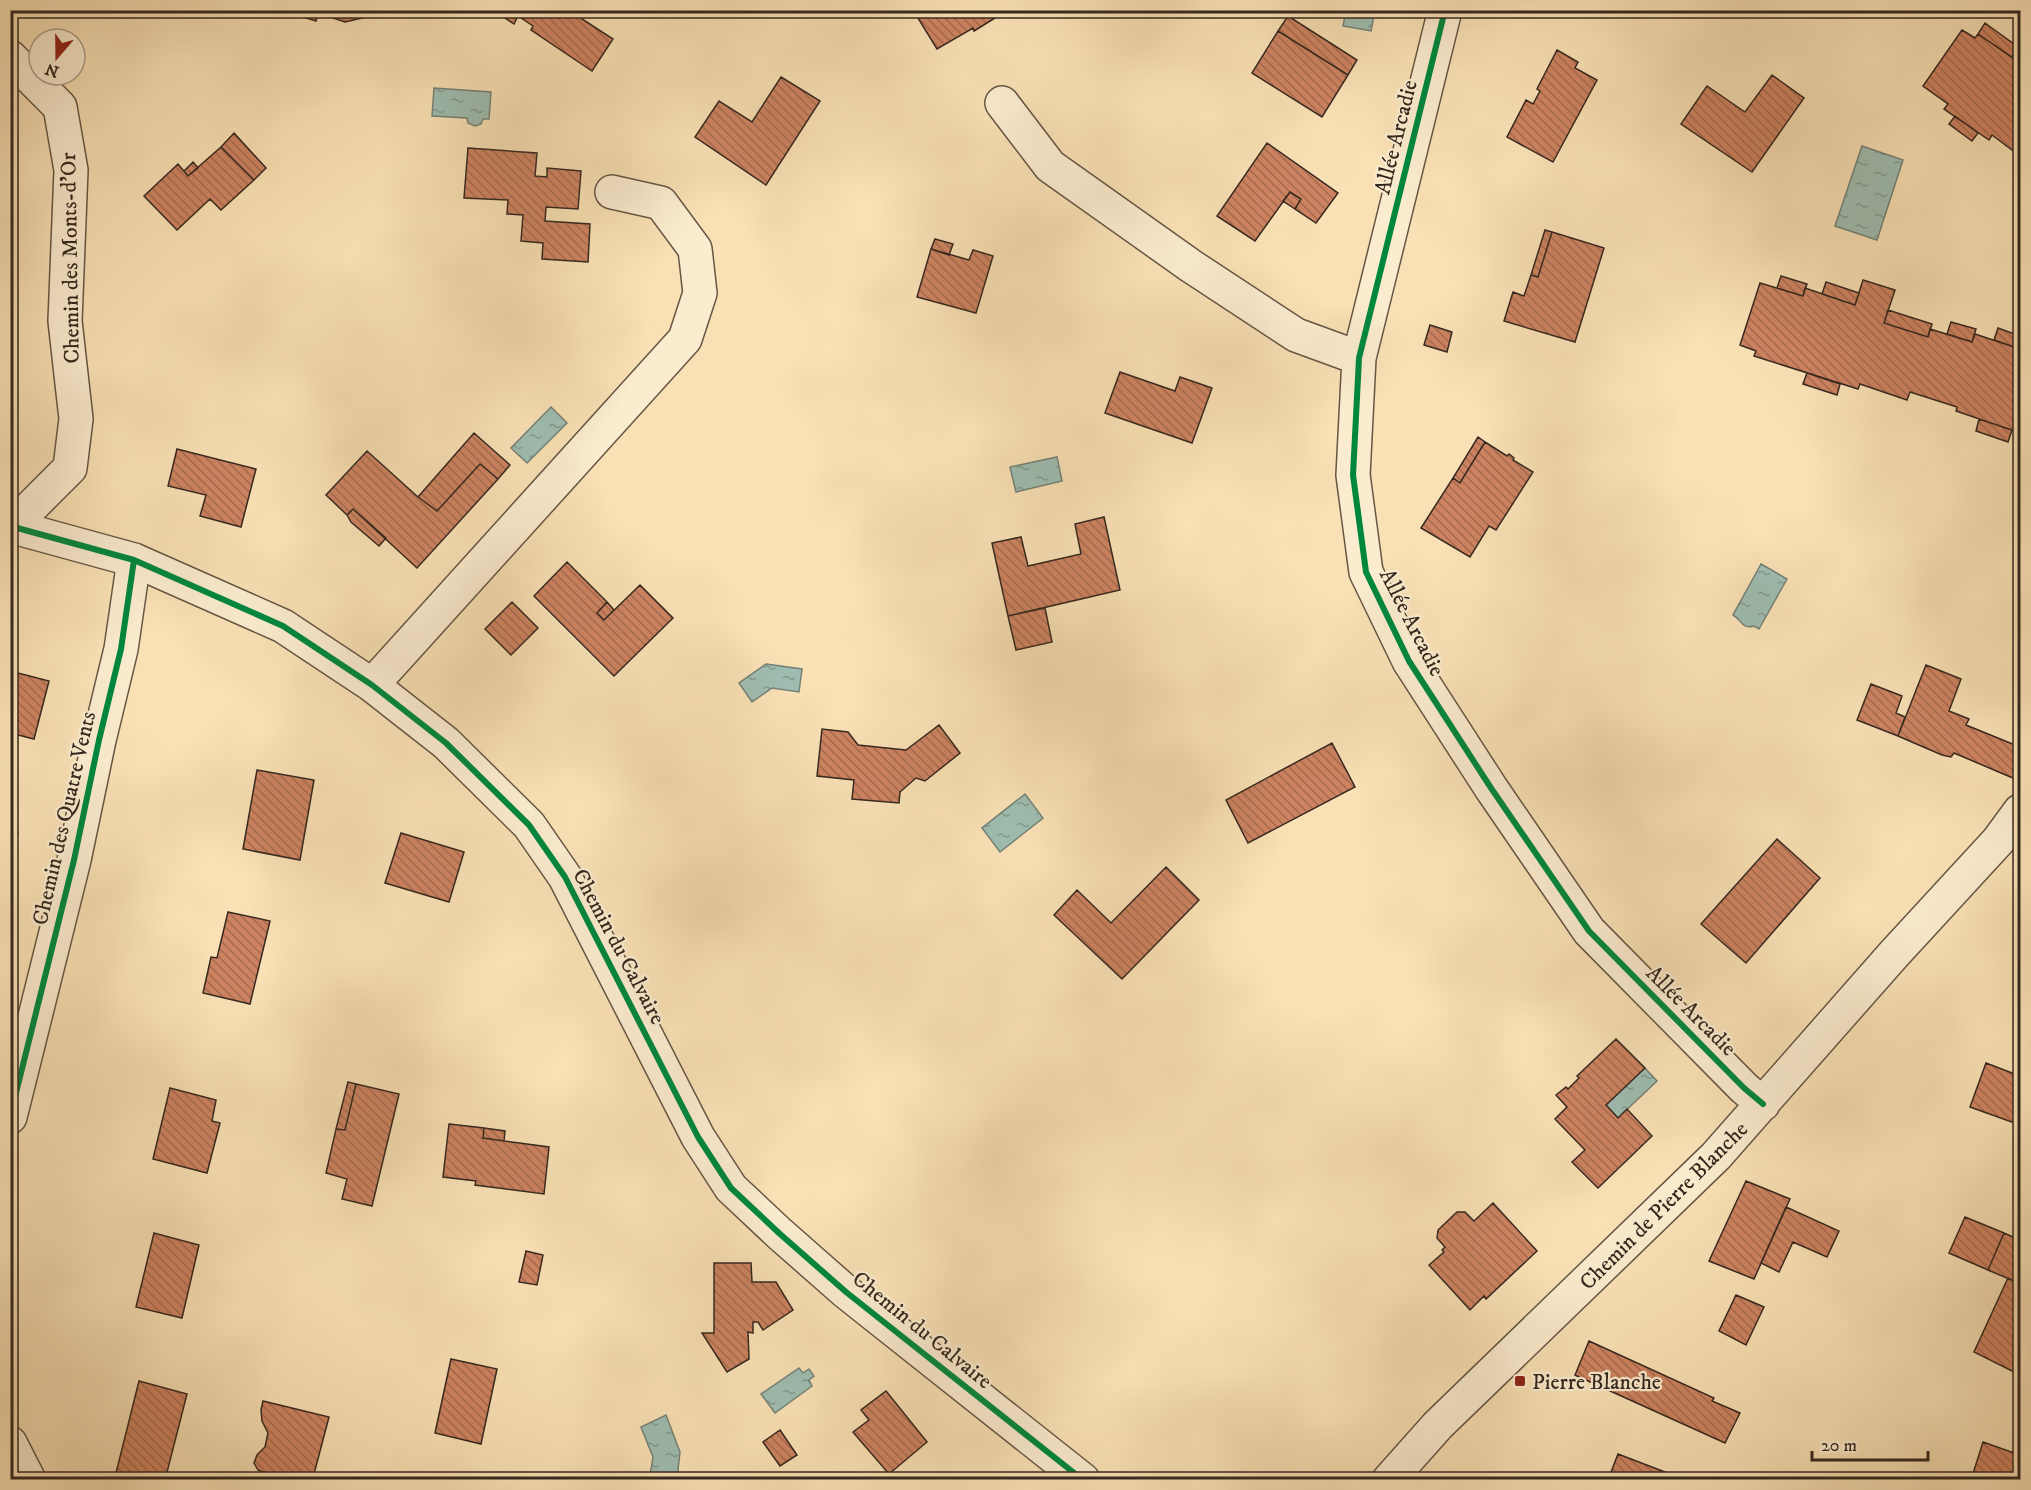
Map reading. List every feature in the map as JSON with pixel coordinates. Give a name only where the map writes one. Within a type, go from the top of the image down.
[{"type":"street","name":"Allée Arcadie","points":[[1445,10],[1359,358],[1353,475],[1366,572],[1409,661],[1491,788],[1589,931],[1744,1088],[1763,1104]]},
{"type":"street","name":"Chemin des Monts-d'Or","points":[[10,57],[60,107],[71,170],[65,321],[76,418],[70,468],[11,526]]},
{"type":"street","points":[[1002,102],[1050,166],[1191,266],[1296,335],[1359,358]]},
{"type":"street","points":[[372,685],[685,339],[699,293],[695,249],[661,203],[612,192]]},
{"type":"street","name":"Chemin du Calvaire","points":[[11,526],[134,560],[283,626],[372,685],[446,743],[529,825],[565,877],[698,1137],[731,1188],[846,1292],[1083,1479]]},
{"type":"street","name":"Chemin des Quatre Vents","points":[[10,1117],[74,860],[121,649],[134,560]]},
{"type":"street","name":"Chemin de Pierre Blanche","points":[[1389,1479],[1438,1425],[1716,1156],[1894,954],[1998,841],[2020,811]]},
{"type":"street","points":[[10,1443],[29,1479]]},
{"type":"water","points":[[1346,11],[1375,11],[1371,31],[1343,26]]},
{"type":"water","points":[[434,88],[491,92],[489,119],[483,119],[481,124],[475,126],[468,123],[467,118],[432,116]]},
{"type":"water","points":[[1862,146],[1903,160],[1877,240],[1835,226]]},
{"type":"water","points":[[551,407],[567,423],[527,463],[511,448]]},
{"type":"water","points":[[1057,457],[1062,481],[1016,492],[1010,467]]},
{"type":"water","points":[[1761,564],[1787,579],[1759,629],[1754,626],[1747,627],[1733,615]]},
{"type":"water","points":[[766,664],[802,669],[799,692],[772,688],[752,702],[739,683]]},
{"type":"water","points":[[1025,794],[1043,818],[1000,852],[982,828]]},
{"type":"water","points":[[1645,1068],[1657,1081],[1618,1118],[1606,1105]]},
{"type":"water","points":[[799,1368],[803,1373],[809,1369],[814,1376],[809,1380],[812,1386],[775,1413],[761,1394]]},
{"type":"water","points":[[666,1415],[680,1452],[677,1478],[650,1475],[653,1457],[641,1427]]},
{"type":"building","points":[[267,10],[365,10],[367,17],[345,22],[318,13],[316,21],[284,11],[283,15]]},
{"type":"building","points":[[365,10],[376,10],[377,15],[367,17]]},
{"type":"building","points":[[493,10],[584,10],[587,12],[582,19],[613,39],[592,71],[531,30],[533,26],[518,16],[514,24]]},
{"type":"building","points":[[913,10],[1008,10],[974,31],[973,28],[937,49]]},
{"type":"building","points":[[1288,16],[1357,60],[1348,75],[1278,31]]},
{"type":"building","points":[[1985,23],[2018,47],[2012,57],[1978,34]]},
{"type":"building","points":[[1962,30],[1975,38],[1978,34],[2020,63],[2020,156],[1992,135],[1989,140],[1944,109],[1948,104],[1923,86]]},
{"type":"building","points":[[1278,31],[1348,75],[1322,117],[1252,73]]},
{"type":"building","points":[[1557,50],[1578,62],[1575,68],[1597,80],[1553,162],[1507,137],[1526,100],[1533,104],[1540,91],[1537,89]]},
{"type":"building","points":[[1772,75],[1804,98],[1752,172],[1681,124],[1707,86],[1745,112]]},
{"type":"building","points":[[781,77],[820,101],[766,185],[695,137],[719,101],[752,122]]},
{"type":"building","points":[[1955,116],[1978,133],[1972,141],[1949,124]]},
{"type":"building","points":[[234,133],[266,168],[254,180],[221,147]]},
{"type":"building","points":[[1267,143],[1338,193],[1316,223],[1295,209],[1301,199],[1290,192],[1255,241],[1217,216]]},
{"type":"building","points":[[221,147],[254,180],[221,210],[210,199],[177,230],[144,196],[178,164],[188,176]]},
{"type":"building","points":[[468,148],[537,153],[535,176],[547,177],[547,168],[581,171],[578,209],[546,207],[545,221],[590,224],[588,262],[542,259],[543,243],[521,241],[523,215],[507,214],[508,200],[464,198]]},
{"type":"building","points":[[193,162],[198,168],[188,176],[184,171]]},
{"type":"building","points":[[1290,192],[1301,199],[1295,209],[1283,201]]},
{"type":"building","points":[[1545,230],[1552,232],[1538,277],[1531,275]]},
{"type":"building","points":[[1552,232],[1604,248],[1575,342],[1504,321],[1513,292],[1524,296],[1531,275],[1538,277]]},
{"type":"building","points":[[935,239],[953,244],[949,255],[931,249]]},
{"type":"building","points":[[931,249],[969,260],[973,250],[993,256],[976,313],[917,297]]},
{"type":"building","points":[[1781,276],[1807,284],[1803,296],[1777,288]]},
{"type":"building","points":[[1863,280],[1895,290],[1884,323],[1928,337],[1930,329],[1972,342],[1975,334],[2020,349],[2020,433],[1956,411],[1957,407],[1910,392],[1907,400],[1860,384],[1858,389],[1754,356],[1756,351],[1740,345],[1760,283],[1803,296],[1805,288],[1855,305]]},
{"type":"building","points":[[1826,282],[1859,293],[1855,305],[1822,294]]},
{"type":"building","points":[[1888,310],[1932,324],[1928,337],[1884,323]]},
{"type":"building","points":[[1951,322],[1976,329],[1972,342],[1947,334]]},
{"type":"building","points":[[1430,325],[1452,332],[1447,352],[1424,345]]},
{"type":"building","points":[[1998,328],[2020,336],[2020,349],[1994,340]]},
{"type":"building","points":[[1120,372],[1175,391],[1180,377],[1212,388],[1192,443],[1105,413]]},
{"type":"building","points":[[1807,373],[1840,384],[1837,395],[1803,384]]},
{"type":"building","points":[[1979,419],[2012,430],[2008,442],[1976,431]]},
{"type":"building","points":[[474,433],[510,465],[498,479],[480,464],[437,511],[418,497]]},
{"type":"building","points":[[1478,437],[1485,442],[1460,483],[1453,478]]},
{"type":"building","points":[[1485,442],[1507,456],[1509,454],[1514,458],[1513,460],[1533,472],[1496,530],[1489,526],[1470,557],[1421,528],[1453,478],[1460,483]]},
{"type":"building","points":[[177,449],[256,469],[241,527],[200,516],[206,495],[168,486]]},
{"type":"building","points":[[367,451],[437,511],[480,464],[498,479],[417,568],[353,509],[347,515],[326,495]]},
{"type":"building","points":[[353,509],[386,538],[379,546],[351,522],[347,515]]},
{"type":"building","points":[[1104,517],[1120,590],[1008,616],[992,543],[1021,537],[1028,566],[1081,554],[1075,524]]},
{"type":"building","points":[[567,562],[607,602],[597,613],[604,620],[640,585],[673,618],[614,676],[534,596]]},
{"type":"building","points":[[512,602],[538,628],[511,655],[485,629]]},
{"type":"building","points":[[607,602],[614,610],[604,620],[597,613]]},
{"type":"building","points":[[1045,608],[1052,642],[1016,650],[1008,616]]},
{"type":"building","points":[[1926,665],[1961,679],[1949,711],[1969,719],[1966,725],[2020,747],[2020,781],[1954,753],[1951,757],[1942,755],[1898,736]]},
{"type":"building","points":[[10,671],[49,681],[34,739],[10,733]]},
{"type":"building","points":[[1871,684],[1902,696],[1896,713],[1905,717],[1898,736],[1857,720]]},
{"type":"building","points":[[939,725],[960,753],[925,781],[916,778],[900,792],[899,803],[852,799],[854,780],[817,776],[822,729],[848,732],[858,745],[906,750]]},
{"type":"building","points":[[1332,743],[1355,787],[1248,843],[1226,800]]},
{"type":"building","points":[[257,770],[314,780],[300,860],[243,849]]},
{"type":"building","points":[[10,831],[18,833],[10,862]]},
{"type":"building","points":[[401,833],[464,852],[449,902],[385,883]]},
{"type":"building","points":[[1777,839],[1820,878],[1746,963],[1701,924]]},
{"type":"building","points":[[1166,867],[1199,900],[1122,979],[1054,915],[1077,890],[1111,923]]},
{"type":"building","points":[[228,912],[270,921],[250,1004],[203,993],[211,957],[217,958]]},
{"type":"building","points":[[1616,1039],[1645,1068],[1606,1105],[1618,1118],[1627,1109],[1652,1136],[1598,1188],[1572,1162],[1585,1150],[1555,1119],[1567,1107],[1556,1095],[1566,1087],[1568,1089],[1579,1078],[1577,1076]]},
{"type":"building","points":[[1986,1063],[2020,1076],[2020,1125],[1970,1107]]},
{"type":"building","points":[[348,1082],[356,1084],[345,1130],[336,1129]]},
{"type":"building","points":[[356,1084],[399,1094],[372,1206],[342,1199],[347,1179],[326,1173],[336,1129],[345,1130]]},
{"type":"building","points":[[170,1088],[216,1100],[212,1121],[220,1123],[207,1173],[153,1159]]},
{"type":"building","points":[[449,1124],[484,1128],[483,1138],[549,1147],[544,1194],[475,1185],[476,1181],[443,1177]]},
{"type":"building","points":[[484,1128],[505,1131],[504,1141],[483,1138]]},
{"type":"building","points":[[1746,1181],[1790,1199],[1754,1279],[1709,1261]]},
{"type":"building","points":[[1493,1203],[1537,1251],[1486,1299],[1484,1296],[1470,1310],[1429,1265],[1444,1252],[1442,1250],[1445,1247],[1437,1238],[1438,1230],[1457,1212],[1465,1212],[1474,1221]]},
{"type":"building","points":[[1786,1207],[1839,1231],[1827,1257],[1793,1242],[1779,1272],[1761,1263]]},
{"type":"building","points":[[1965,1217],[2004,1233],[1988,1270],[1949,1253]]},
{"type":"building","points":[[154,1233],[199,1245],[182,1318],[136,1307]]},
{"type":"building","points":[[2004,1233],[2020,1240],[2020,1267],[2014,1281],[1988,1270]]},
{"type":"building","points":[[526,1251],[543,1255],[537,1285],[519,1282]]},
{"type":"building","points":[[714,1263],[751,1263],[752,1282],[776,1282],[793,1310],[763,1330],[758,1322],[753,1322],[753,1333],[748,1332],[749,1359],[727,1372],[702,1333],[714,1333]]},
{"type":"building","points":[[2008,1278],[2020,1284],[2020,1375],[1974,1352]]},
{"type":"building","points":[[1736,1295],[1764,1307],[1746,1345],[1719,1331]]},
{"type":"building","points":[[1589,1341],[1714,1398],[1712,1401],[1740,1413],[1725,1443],[1575,1375]]},
{"type":"building","points":[[451,1359],[497,1369],[481,1444],[435,1433]]},
{"type":"building","points":[[139,1381],[187,1394],[165,1480],[126,1480],[115,1477]]},
{"type":"building","points":[[886,1391],[927,1442],[889,1474],[853,1432],[869,1420],[861,1410]]},
{"type":"building","points":[[263,1401],[329,1417],[314,1474],[311,1473],[310,1480],[249,1480],[250,1474],[262,1477],[263,1472],[258,1470],[254,1463],[257,1455],[265,1447],[268,1433],[262,1421]]},
{"type":"building","points":[[780,1430],[797,1455],[780,1466],[763,1442]]},
{"type":"building","points":[[1983,1442],[2020,1455],[2017,1475],[2020,1476],[2020,1480],[1971,1480]]},
{"type":"building","points":[[1618,1454],[1670,1474],[1668,1480],[1608,1480]]},
{"type":"cycle path","points":[[1445,10],[1359,358],[1353,475],[1366,572],[1409,661],[1491,788],[1589,931],[1744,1088],[1763,1104]]},
{"type":"cycle path","points":[[10,526],[134,560],[283,626],[372,685],[446,743],[529,825],[565,877],[698,1137],[731,1188],[846,1292],[1083,1480]]},
{"type":"cycle path","points":[[10,1117],[74,860],[121,649],[134,560]]},
{"type":"place","name":"Pierre Blanche","points":[[1520,1381]]}]
